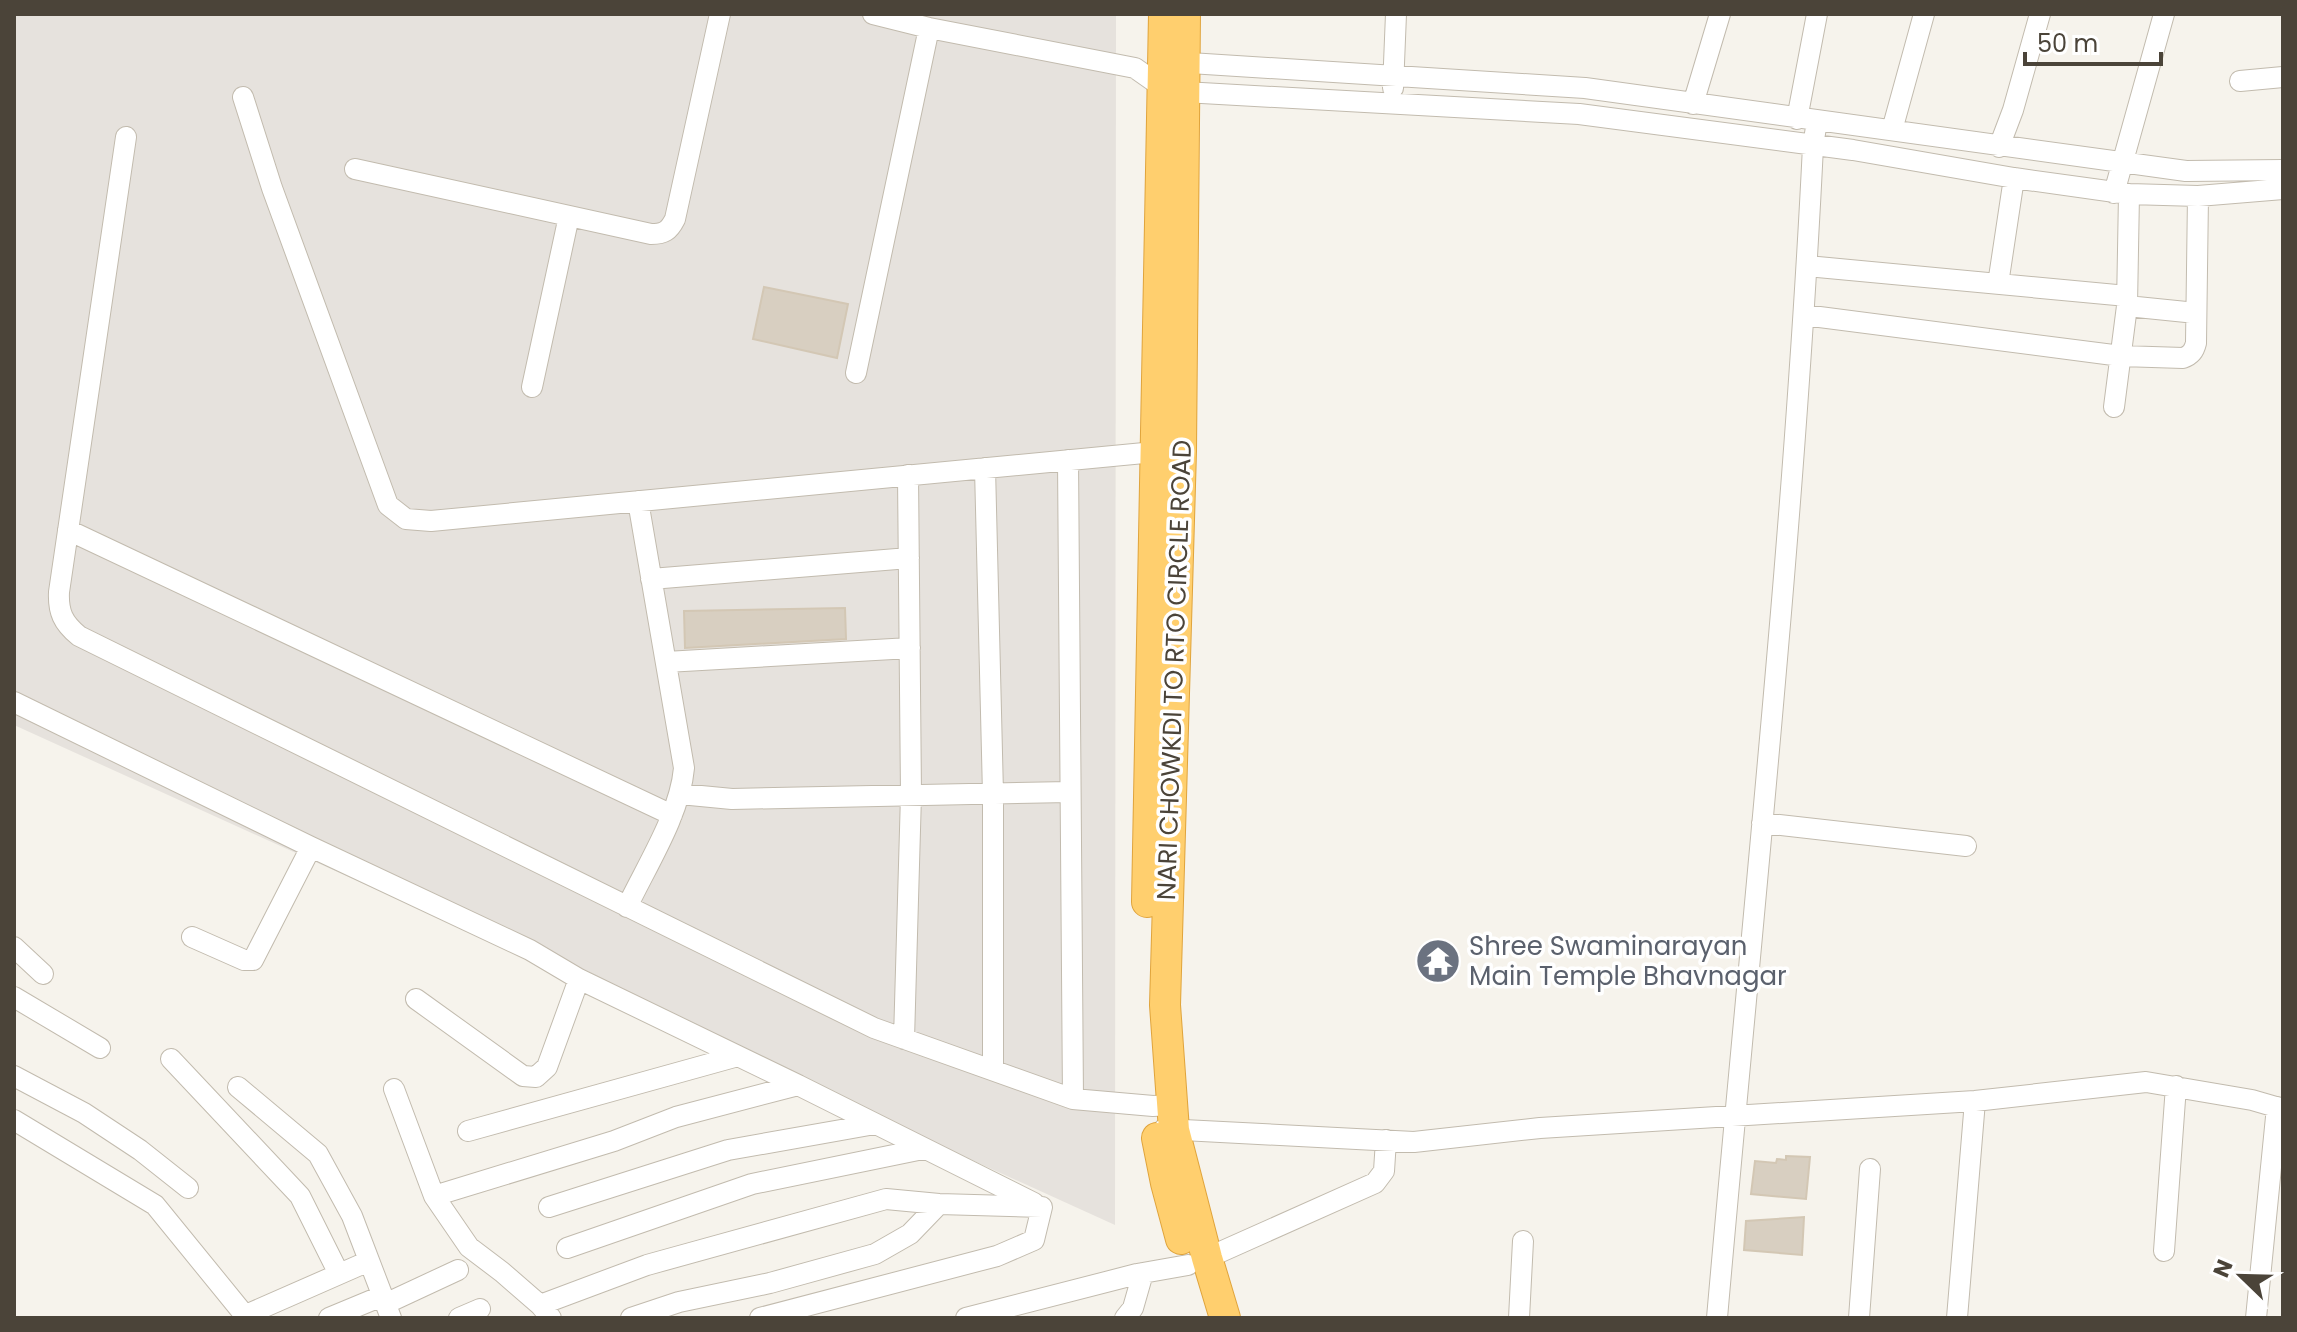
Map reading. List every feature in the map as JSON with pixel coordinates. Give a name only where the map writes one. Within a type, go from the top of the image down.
[{"type":"highway","points":[[1164,14],[1165,74]]},
{"type":"highway","name":"NARI CHOWKDI TO RTO CIRCLE ROAD","points":[[1185,14],[1165,74],[1168,451],[1164,1117],[1197,1262],[1225,1318]]},
{"type":"highway","points":[[1197,1262],[1203,1318]]},
{"type":"street","points":[[355,169],[661,234],[670,229],[675,219],[720,14]]},
{"type":"street","points":[[873,14],[929,28],[1165,74],[1393,104],[1579,114],[1853,150],[2121,193],[2198,196],[2283,189]]},
{"type":"street","points":[[1393,104],[1396,14]]},
{"type":"street","points":[[1693,104],[1720,14]]},
{"type":"street","points":[[1717,1318],[1804,315],[1813,146],[1807,120],[1817,14]]},
{"type":"street","points":[[1892,130],[1924,14]]},
{"type":"street","points":[[1999,147],[2013,110],[2040,14]]},
{"type":"street","points":[[2114,407],[2127,301],[2121,193],[2123,163],[2164,14]]},
{"type":"street","points":[[856,373],[929,28]]},
{"type":"street","points":[[1165,74],[1393,76],[1573,87],[2123,163],[2200,172],[2283,170]]},
{"type":"street","points":[[2240,81],[2283,77]]},
{"type":"street","points":[[243,97],[272,188],[388,505],[406,519],[431,521],[1168,451]]},
{"type":"street","points":[[126,137],[59,592],[58,608],[65,624],[79,636],[857,1020],[1073,1099],[1164,1117],[1414,1142],[1540,1128],[1975,1101],[2146,1082],[2252,1100],[2280,1108],[2256,1318]]},
{"type":"street","points":[[1998,284],[2014,178]]},
{"type":"street","points":[[1804,315],[2121,356],[2183,358],[2189,356],[2196,343],[2198,196]]},
{"type":"street","points":[[532,387],[569,216]]},
{"type":"street","points":[[1807,266],[1998,284],[2196,313]]},
{"type":"street","points":[[1068,460],[1073,1099]]},
{"type":"street","points":[[985,468],[993,794],[993,1070]]},
{"type":"street","points":[[904,1039],[911,795],[908,475]]},
{"type":"street","points":[[627,907],[672,815],[680,794],[684,768],[638,501]]},
{"type":"street","points":[[68,530],[672,815]]},
{"type":"street","points":[[651,579],[909,558]]},
{"type":"street","points":[[666,662],[910,648]]},
{"type":"street","points":[[14,702],[530,950],[579,979],[1042,1207]]},
{"type":"street","points":[[680,794],[732,799],[1069,792]]},
{"type":"street","points":[[1762,823],[1966,846]]},
{"type":"street","points":[[192,937],[244,960],[253,960],[311,847]]},
{"type":"street","points":[[14,947],[43,974]]},
{"type":"street","points":[[416,999],[523,1076],[536,1077],[547,1067],[579,979]]},
{"type":"street","points":[[14,997],[100,1048]]},
{"type":"street","points":[[468,1131],[738,1056]]},
{"type":"street","points":[[171,1059],[300,1196],[339,1274]]},
{"type":"street","points":[[14,1076],[84,1113],[140,1150],[188,1188]]},
{"type":"street","points":[[434,1196],[614,1141],[676,1117],[798,1085]]},
{"type":"street","points":[[2164,1251],[2176,1086]]},
{"type":"street","points":[[238,1087],[318,1154],[352,1216],[386,1306]]},
{"type":"street","points":[[394,1089],[434,1196],[469,1247],[546,1312],[647,1265],[886,1199],[1042,1207]]},
{"type":"street","points":[[1957,1318],[1975,1101]]},
{"type":"street","points":[[14,1120],[155,1205],[246,1317],[369,1261]]},
{"type":"street","points":[[549,1207],[728,1150],[875,1124]]},
{"type":"street","points":[[966,1318],[1197,1262],[1375,1183],[1384,1171],[1386,1140]]},
{"type":"street","points":[[567,1248],[748,1185],[923,1149]]},
{"type":"street","points":[[1859,1318],[1870,1169]]},
{"type":"street","points":[[631,1318],[679,1302],[770,1283],[875,1254],[910,1234],[939,1204]]},
{"type":"street","points":[[760,1318],[997,1256],[1034,1240],[1042,1207]]},
{"type":"street","points":[[1519,1318],[1523,1241]]},
{"type":"street","points":[[329,1318],[386,1306],[458,1270]]},
{"type":"street","points":[[1125,1318],[1133,1308],[1143,1273]]},
{"type":"street","points":[[459,1318],[480,1309]]},
{"type":"shaded area","points":[[14,14],[1116,14],[1115,1225],[14,725]]},
{"type":"building","points":[[764,287],[848,304],[837,358],[753,339]]},
{"type":"building","points":[[845,608],[846,639],[685,648],[684,611]]},
{"type":"building","points":[[1786,1156],[1810,1157],[1806,1199],[1751,1194],[1755,1161],[1776,1163],[1777,1159],[1786,1160]]},
{"type":"building","points":[[1804,1217],[1802,1255],[1744,1250],[1746,1221]]},
{"type":"place","name":"Shree Swaminarayan Main Temple Bhavnagar","points":[[1438,961]]}]
